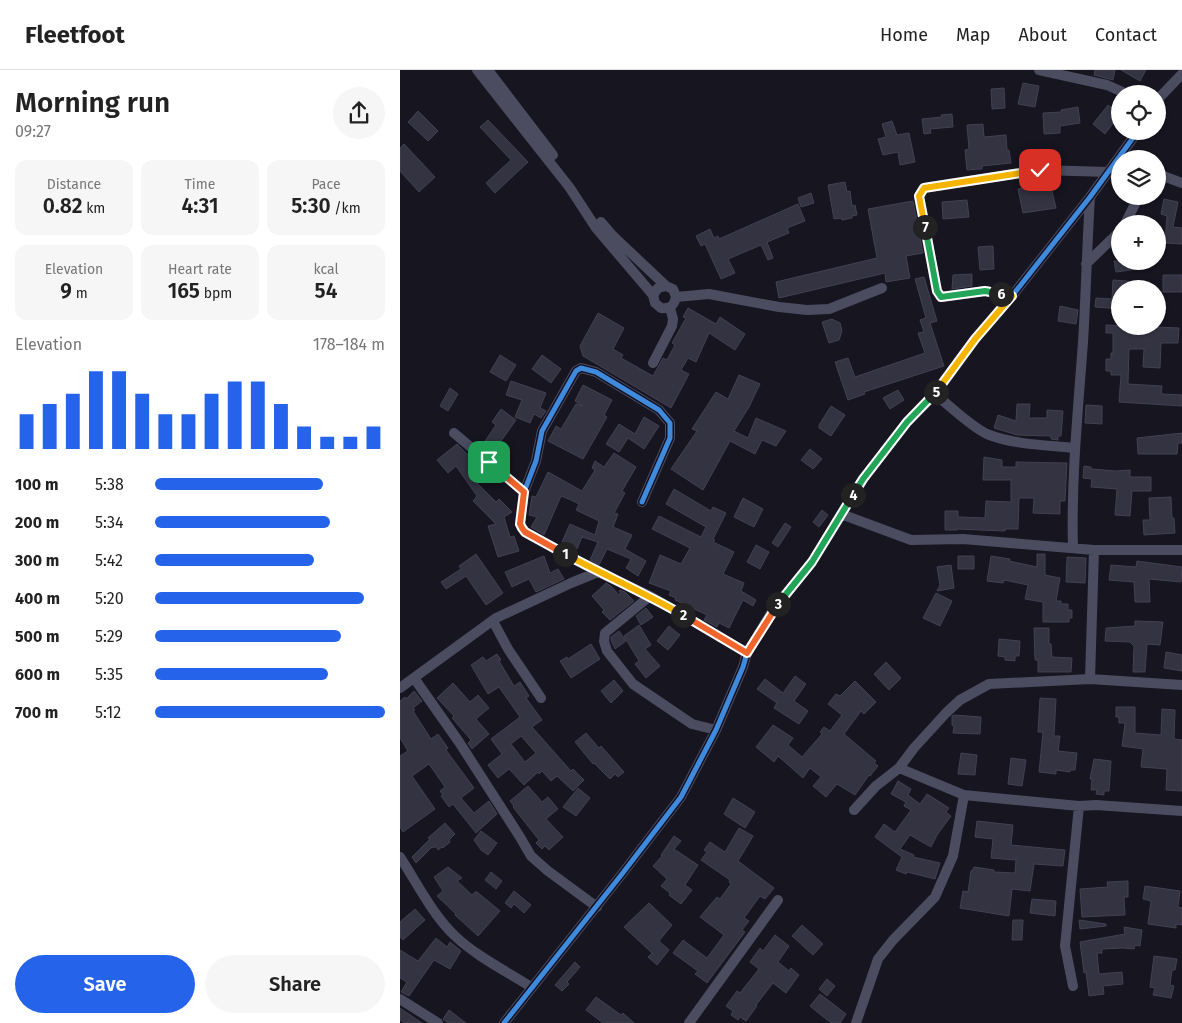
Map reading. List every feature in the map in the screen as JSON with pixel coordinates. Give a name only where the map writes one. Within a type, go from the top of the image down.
[{"type":"street","points":[[477,70],[525,125]]},
{"type":"street","points":[[488,70],[525,125],[584,203],[606,228],[666,286],[673,290],[676,297],[670,308]]},
{"type":"street","points":[[1039,70],[1111,87]]},
{"type":"street","points":[[1166,91],[1182,74]]},
{"type":"street","points":[[1012,296],[985,291],[941,297],[937,291],[919,196],[921,190],[1040,170],[1111,167]]},
{"type":"street","points":[[504,1023],[681,797],[716,730],[743,667],[747,653],[773,610],[812,562],[863,479],[907,422],[935,394],[975,339],[1012,296],[1111,171]]},
{"type":"street","points":[[1166,177],[1182,183]]},
{"type":"street","points":[[1074,548],[1072,515],[1075,448],[1085,308],[1090,197]]},
{"type":"street","points":[[584,203],[600,232],[653,295],[655,303],[661,308],[670,308]]},
{"type":"street","points":[[1087,238],[1108,244]]},
{"type":"street","points":[[1086,264],[1111,241]]},
{"type":"street","points":[[653,295],[658,288],[666,286]]},
{"type":"street","points":[[676,297],[709,294],[778,307],[807,310],[828,309],[882,288]]},
{"type":"street","points":[[653,363],[672,326],[673,319],[670,308]]},
{"type":"street","points":[[642,502],[670,438],[670,423],[659,410],[596,372],[585,368],[576,371],[542,431],[536,461],[524,492],[520,524],[525,532],[598,572],[650,596],[747,653]]},
{"type":"street","points":[[935,394],[987,434],[1023,442],[1075,448]]},
{"type":"street","points":[[454,433],[524,492]]},
{"type":"street","points":[[841,514],[911,540],[963,539],[1094,550],[1182,550]]},
{"type":"street","points":[[1090,679],[1094,550]]},
{"type":"street","points":[[400,688],[493,621],[514,609],[598,572]]},
{"type":"street","points":[[650,596],[605,633],[604,641],[607,651],[633,684],[692,724],[716,730]]},
{"type":"street","points":[[493,621],[508,648],[541,698]]},
{"type":"street","points":[[414,678],[459,742],[520,837],[526,851],[548,871],[596,907]]},
{"type":"street","points":[[854,810],[876,786],[898,768],[914,748],[960,700],[989,684],[1090,679],[1182,685]]},
{"type":"street","points":[[898,768],[964,795],[1079,806],[1096,805],[1182,812]]},
{"type":"street","points":[[856,1023],[878,959],[893,940],[935,897],[953,856],[964,795]]},
{"type":"street","points":[[1073,986],[1065,946],[1079,806]]},
{"type":"street","points":[[400,857],[446,926],[456,937],[531,987]]},
{"type":"street","points":[[689,1023],[778,900]]},
{"type":"street","points":[[400,999],[438,1023]]},
{"type":"building","points":[[1095,70],[1115,70],[1113,80],[1094,75]]},
{"type":"building","points":[[1121,70],[1146,70],[1140,81]]},
{"type":"building","points":[[1023,83],[1039,86],[1035,107],[1018,104]]},
{"type":"building","points":[[1004,88],[1005,108],[992,109],[991,89]]},
{"type":"building","points":[[1108,105],[1111,107],[1111,126],[1105,134],[1093,124]]},
{"type":"building","points":[[1078,107],[1080,123],[1060,126],[1060,133],[1044,134],[1043,113],[1061,112],[1061,110]]},
{"type":"building","points":[[418,111],[438,131],[428,141],[408,122]]},
{"type":"building","points":[[952,114],[953,127],[930,129],[931,133],[924,134],[922,119]]},
{"type":"building","points":[[488,120],[528,162],[495,193],[486,183],[511,160],[480,127]]},
{"type":"building","points":[[892,121],[897,135],[909,133],[915,162],[900,165],[898,152],[883,155],[878,139],[886,137],[882,124]]},
{"type":"building","points":[[983,124],[984,137],[1006,135],[1007,150],[1009,150],[1011,163],[982,166],[982,169],[967,170],[965,150],[969,149],[967,125]]},
{"type":"building","points":[[404,144],[435,177],[419,192],[400,171],[400,148]]},
{"type":"building","points":[[1049,178],[1056,208],[1023,213],[1018,189],[1036,186],[1035,182]]},
{"type":"building","points":[[845,182],[847,192],[850,191],[852,206],[855,205],[857,215],[842,220],[841,218],[834,219],[828,185]]},
{"type":"building","points":[[811,193],[814,203],[801,207],[798,198]]},
{"type":"building","points":[[1166,199],[1178,202],[1173,227],[1182,228],[1182,244],[1166,243],[1167,216],[1161,214],[1163,205],[1166,205]]},
{"type":"building","points":[[967,200],[969,217],[943,219],[942,202]]},
{"type":"building","points":[[913,201],[923,253],[906,256],[910,278],[886,282],[885,273],[779,298],[776,282],[877,258],[868,209]]},
{"type":"building","points":[[798,204],[805,221],[787,228],[789,233],[767,242],[773,258],[768,260],[761,245],[728,259],[735,273],[721,279],[705,244],[701,246],[696,236],[710,229],[714,238],[718,236],[719,239]]},
{"type":"building","points":[[993,246],[994,269],[980,270],[978,247]]},
{"type":"building","points":[[972,274],[972,286],[952,289],[953,275]]},
{"type":"building","points":[[1163,275],[1182,275],[1182,292],[1166,292],[1166,280],[1163,280]]},
{"type":"building","points":[[924,277],[937,321],[930,323],[944,366],[864,392],[865,394],[848,400],[835,362],[848,358],[855,377],[925,353],[918,333],[924,332],[920,320],[926,318],[915,279]]},
{"type":"building","points":[[1096,298],[1111,299],[1111,308],[1095,307]]},
{"type":"building","points":[[1060,306],[1078,310],[1076,324],[1058,321]]},
{"type":"building","points":[[688,308],[716,324],[720,317],[745,334],[735,350],[709,333],[696,362],[688,358],[681,370],[689,374],[671,408],[583,356],[580,346],[598,313],[624,328],[613,349],[623,355],[621,358],[653,376],[663,358],[667,360],[675,345],[672,343],[686,318],[683,317]]},
{"type":"building","points":[[832,319],[840,323],[842,331],[839,340],[829,343],[822,322]]},
{"type":"building","points":[[1106,325],[1111,325],[1111,333],[1106,333]]},
{"type":"building","points":[[1166,327],[1179,328],[1178,343],[1161,343],[1160,368],[1143,367],[1144,349],[1129,349],[1128,384],[1162,386],[1161,393],[1163,394],[1182,395],[1182,406],[1119,402],[1121,375],[1111,375],[1111,371],[1106,371],[1106,359],[1111,359],[1111,353],[1113,353],[1113,335],[1166,335]]},
{"type":"building","points":[[500,355],[516,365],[506,381],[490,372]]},
{"type":"building","points":[[542,355],[561,369],[551,383],[532,369]]},
{"type":"building","points":[[739,375],[760,384],[749,407],[734,431],[748,438],[756,418],[786,431],[776,446],[762,440],[755,454],[730,441],[703,490],[671,469],[697,431],[692,429],[716,392],[728,399]]},
{"type":"building","points":[[511,381],[546,393],[540,408],[546,411],[541,418],[534,414],[530,423],[515,417],[522,400],[506,395]]},
{"type":"building","points":[[583,385],[612,400],[604,415],[607,417],[583,459],[548,441],[556,426],[561,429],[576,404],[583,406],[575,401]]},
{"type":"building","points":[[450,388],[458,394],[448,411],[440,406]]},
{"type":"building","points":[[898,390],[904,400],[890,409],[883,398]]},
{"type":"building","points":[[1017,404],[1030,404],[1029,418],[1047,418],[1047,410],[1063,411],[1061,436],[1058,436],[1058,440],[1051,439],[1051,436],[1017,435],[994,428],[998,415],[1016,421]]},
{"type":"building","points":[[1086,405],[1102,406],[1102,424],[1085,423]]},
{"type":"building","points":[[831,406],[845,415],[831,436],[819,428],[819,425]]},
{"type":"building","points":[[501,409],[516,420],[491,455],[481,447],[496,425],[492,422]]},
{"type":"building","points":[[644,417],[659,426],[644,449],[628,438],[619,452],[606,444],[619,424],[635,434]]},
{"type":"building","points":[[1182,433],[1182,443],[1178,443],[1177,454],[1138,454],[1137,438]]},
{"type":"building","points":[[457,444],[489,474],[477,483],[496,502],[499,499],[512,512],[504,517],[510,537],[514,536],[519,551],[498,557],[488,526],[496,524],[473,501],[477,496],[456,466],[448,473],[437,460]]},
{"type":"building","points":[[810,449],[822,459],[813,469],[801,460]]},
{"type":"building","points":[[614,453],[636,467],[622,491],[625,493],[614,513],[618,514],[613,527],[632,535],[625,549],[646,561],[638,576],[626,568],[631,559],[607,549],[599,565],[590,560],[598,542],[582,537],[577,549],[562,542],[570,524],[595,535],[599,521],[576,510],[579,504],[571,500],[561,496],[544,535],[531,527],[537,517],[529,515],[532,496],[536,497],[548,472],[582,491],[595,470],[592,468],[595,461],[604,467]]},
{"type":"building","points":[[984,457],[1002,460],[1002,467],[1016,467],[1016,462],[1067,463],[1065,501],[1060,501],[1060,514],[1033,513],[1034,498],[1019,498],[1018,529],[1005,529],[1005,531],[945,530],[945,511],[958,511],[958,517],[985,518],[986,501],[1011,502],[1011,480],[983,480]]},
{"type":"building","points":[[1084,466],[1091,467],[1091,469],[1130,470],[1130,477],[1151,477],[1151,491],[1132,491],[1130,516],[1115,515],[1117,489],[1091,487],[1092,479],[1083,478]]},
{"type":"building","points":[[674,489],[711,511],[713,507],[726,513],[713,539],[715,540],[713,542],[734,552],[723,574],[744,583],[741,591],[756,600],[753,606],[743,600],[729,628],[719,623],[717,627],[704,620],[707,615],[675,600],[676,598],[669,595],[671,591],[649,583],[660,555],[681,564],[690,548],[652,529],[659,516],[701,537],[706,527],[666,504]]},
{"type":"building","points":[[1171,497],[1175,533],[1144,535],[1143,520],[1150,520],[1149,498]]},
{"type":"building","points":[[743,498],[763,509],[754,527],[734,517]]},
{"type":"building","points":[[822,510],[828,515],[819,527],[813,522]]},
{"type":"building","points":[[785,523],[791,527],[778,547],[772,543]]},
{"type":"building","points":[[756,545],[769,552],[760,569],[747,562]]},
{"type":"building","points":[[476,554],[503,593],[486,605],[466,576],[446,589],[441,582],[461,569],[459,566]]},
{"type":"building","points":[[1037,554],[1045,554],[1045,575],[1060,578],[1056,601],[1061,601],[1061,604],[1068,604],[1068,610],[1072,610],[1072,618],[1069,618],[1069,622],[1043,622],[1043,602],[1025,599],[1028,585],[1004,580],[1003,583],[987,581],[991,556],[1010,559],[1009,561],[1037,567]]},
{"type":"building","points":[[544,556],[550,573],[558,569],[564,579],[536,592],[529,579],[512,587],[505,572]]},
{"type":"building","points":[[958,556],[974,556],[974,569],[958,569]]},
{"type":"building","points":[[1067,557],[1086,558],[1085,583],[1066,582]]},
{"type":"building","points":[[1137,561],[1182,567],[1181,582],[1149,579],[1150,602],[1135,602],[1134,582],[1109,580],[1111,565],[1136,567]]},
{"type":"building","points":[[951,565],[954,588],[937,591],[940,585],[937,567]]},
{"type":"building","points":[[606,583],[619,595],[621,594],[620,590],[625,592],[634,601],[610,620],[602,612],[604,610],[592,596]]},
{"type":"building","points":[[936,593],[952,601],[940,626],[923,618]]},
{"type":"building","points":[[646,608],[653,617],[641,625],[636,616]]},
{"type":"building","points":[[1135,621],[1163,622],[1160,645],[1147,644],[1145,672],[1133,672],[1134,646],[1130,642],[1105,641],[1106,628],[1135,626]]},
{"type":"building","points":[[639,625],[651,645],[645,649],[660,666],[646,678],[635,664],[639,661],[624,636]]},
{"type":"building","points":[[669,626],[680,635],[668,650],[657,641]]},
{"type":"building","points":[[1034,628],[1049,628],[1049,644],[1051,644],[1052,657],[1072,658],[1071,672],[1038,672],[1038,660],[1035,660]]},
{"type":"building","points":[[619,631],[626,641],[615,649],[611,637]]},
{"type":"building","points":[[999,639],[1020,641],[1019,656],[1015,656],[1015,661],[1005,660],[1005,657],[998,656]]},
{"type":"building","points":[[591,644],[600,659],[571,678],[560,661],[567,657],[568,659]]},
{"type":"building","points":[[1166,652],[1182,655],[1182,671],[1164,668]]},
{"type":"building","points":[[497,654],[501,660],[499,661],[514,686],[520,682],[529,696],[526,698],[542,720],[532,727],[571,771],[573,769],[584,780],[573,791],[557,776],[551,781],[542,771],[539,774],[538,772],[524,785],[509,769],[498,778],[488,765],[502,754],[491,739],[520,717],[499,687],[488,694],[471,665],[483,657],[486,661]],"holes":[[[521,736],[536,753],[525,762],[511,744]]]},
{"type":"building","points":[[886,662],[901,678],[889,690],[874,674]]},
{"type":"building","points":[[795,676],[806,684],[794,701],[808,711],[799,724],[774,708],[777,703],[757,689],[765,679],[783,693]]},
{"type":"building","points":[[614,680],[623,691],[611,703],[601,691]]},
{"type":"building","points":[[855,681],[876,702],[864,714],[861,711],[844,734],[876,761],[874,763],[878,766],[855,795],[837,784],[826,797],[813,786],[821,777],[810,768],[803,778],[778,756],[774,762],[756,747],[773,725],[793,738],[788,745],[802,757],[822,734],[820,732],[824,727],[830,731],[842,715],[828,704],[836,694],[840,696]]},
{"type":"building","points":[[453,683],[470,702],[478,695],[489,708],[476,719],[489,734],[472,749],[468,743],[471,740],[452,718],[454,716],[437,698]]},
{"type":"building","points":[[414,691],[422,701],[413,708],[415,710],[413,711],[431,739],[438,734],[448,748],[446,750],[474,788],[461,798],[474,813],[489,801],[497,814],[476,833],[453,804],[449,807],[441,796],[443,795],[440,791],[445,787],[429,764],[412,776],[435,809],[403,832],[400,827],[400,756],[408,751],[400,738],[400,701],[405,697],[406,699]]},
{"type":"building","points":[[1040,698],[1056,699],[1054,736],[1060,736],[1058,751],[1077,753],[1075,770],[1070,770],[1070,772],[1056,770],[1056,774],[1039,772],[1043,732],[1038,732]]},
{"type":"building","points":[[1116,707],[1135,707],[1135,733],[1161,735],[1162,709],[1175,710],[1174,739],[1182,740],[1182,791],[1166,790],[1167,769],[1141,767],[1143,749],[1122,746],[1125,723],[1119,723],[1119,717],[1116,717]]},
{"type":"building","points":[[952,716],[981,717],[980,734],[953,733]]},
{"type":"building","points":[[586,733],[599,748],[601,746],[624,772],[618,777],[615,774],[610,779],[593,764],[575,742]]},
{"type":"building","points":[[961,753],[977,755],[975,775],[958,774]]},
{"type":"building","points":[[1011,758],[1026,760],[1022,786],[1008,784]]},
{"type":"building","points":[[1094,759],[1111,761],[1109,791],[1104,791],[1104,795],[1096,794],[1097,790],[1091,790],[1092,779],[1090,779]]},
{"type":"building","points":[[898,781],[911,789],[908,795],[920,804],[927,794],[949,808],[946,812],[951,816],[931,847],[910,835],[900,849],[914,855],[913,857],[940,863],[935,879],[907,872],[906,874],[896,870],[902,857],[875,837],[884,824],[895,832],[911,810],[904,806],[906,802],[891,794]]},
{"type":"building","points":[[528,786],[542,802],[548,797],[558,809],[546,819],[563,837],[549,850],[545,846],[542,849],[536,843],[539,840],[510,801]]},
{"type":"building","points":[[578,788],[590,798],[576,816],[563,807]]},
{"type":"building","points":[[733,798],[755,812],[745,828],[724,814]]},
{"type":"building","points":[[977,821],[1013,825],[1011,845],[1065,850],[1063,866],[1034,864],[1030,891],[1012,889],[1009,916],[960,908],[963,891],[968,892],[971,871],[974,867],[994,870],[994,872],[1015,873],[1016,860],[991,858],[993,839],[975,837]]},
{"type":"building","points":[[445,823],[455,834],[449,840],[450,842],[438,850],[436,846],[432,847],[416,863],[412,857],[430,839],[428,838]]},
{"type":"building","points":[[739,828],[753,836],[738,861],[774,888],[765,899],[760,896],[744,918],[749,921],[742,930],[745,932],[707,983],[695,974],[698,971],[673,953],[683,940],[707,958],[724,935],[700,917],[717,897],[720,899],[731,884],[730,880],[701,860],[707,852],[704,850],[710,842],[725,852]]},
{"type":"building","points":[[481,831],[497,843],[488,855],[481,850],[474,840]]},
{"type":"building","points":[[674,836],[681,841],[674,849],[698,865],[685,885],[692,890],[681,904],[661,886],[667,879],[653,866],[662,856]]},
{"type":"building","points":[[448,867],[462,878],[457,881],[472,895],[477,892],[500,911],[478,936],[437,896],[443,891],[434,877]]},
{"type":"building","points":[[491,872],[502,881],[496,889],[485,880]]},
{"type":"building","points":[[1128,881],[1128,897],[1124,897],[1125,915],[1082,917],[1080,889],[1108,887],[1107,882]]},
{"type":"building","points":[[1145,886],[1180,891],[1178,907],[1182,908],[1182,925],[1176,924],[1176,928],[1148,924],[1151,901],[1143,899]]},
{"type":"building","points":[[514,891],[531,905],[524,913],[514,904],[511,908],[505,903]]},
{"type":"building","points":[[1032,899],[1056,901],[1055,916],[1030,913]]},
{"type":"building","points":[[649,903],[672,925],[659,941],[669,950],[657,965],[648,957],[652,953],[624,927]]},
{"type":"building","points":[[415,909],[425,920],[403,940],[400,937],[400,922]]},
{"type":"building","points":[[1013,920],[1023,920],[1022,940],[1012,940]]},
{"type":"building","points":[[1079,920],[1106,924],[1106,926],[1080,929]]},
{"type":"building","points":[[802,925],[823,944],[813,955],[792,936]]},
{"type":"building","points":[[1124,927],[1142,930],[1140,946],[1135,945],[1134,949],[1102,949],[1102,953],[1097,953],[1099,974],[1122,972],[1123,984],[1103,986],[1104,994],[1089,996],[1080,942],[1125,934]]},
{"type":"building","points":[[775,935],[789,946],[778,962],[789,971],[791,968],[799,975],[786,993],[773,983],[746,1021],[740,1017],[738,1020],[731,1015],[733,1011],[726,1006],[737,991],[740,993],[759,969],[750,962],[760,948],[763,951]]},
{"type":"building","points":[[436,938],[447,947],[450,942],[461,951],[450,969],[434,960],[409,996],[401,992],[407,982],[400,978],[400,950],[418,961]]},
{"type":"building","points":[[1154,956],[1177,959],[1175,970],[1172,970],[1170,985],[1174,986],[1171,998],[1153,995],[1155,988],[1150,987]]},
{"type":"building","points":[[575,962],[580,967],[562,991],[555,985]]},
{"type":"building","points":[[827,979],[835,986],[827,996],[819,989]]},
{"type":"building","points":[[820,994],[846,1014],[840,1023],[831,1023],[810,1006]]},
{"type":"building","points":[[596,997],[621,1015],[623,1013],[634,1023],[603,1023],[586,1010]]},
{"type":"building","points":[[400,1008],[422,1023],[404,1023],[400,1020]]},
{"type":"building","points":[[449,1010],[466,1023],[449,1023],[444,1020]]},
{"type":"cycle path","points":[[504,1023],[681,797],[716,730],[743,667],[747,653],[773,610],[812,562],[863,479],[907,422],[935,394],[975,339],[1012,296],[1090,197],[1131,140]]},
{"type":"cycle path","points":[[642,502],[670,438],[670,423],[659,410],[596,372],[581,368],[576,371],[542,431],[536,461],[524,492],[520,524],[525,532],[598,572],[650,596],[747,653]]},
{"type":"route","points":[[489,462],[524,492],[520,524],[525,532],[598,572],[650,596],[747,653],[773,610],[812,562],[863,479],[907,422],[935,394],[975,339],[1012,296],[985,291],[941,297],[937,291],[919,196],[921,190],[1040,170]]}]
